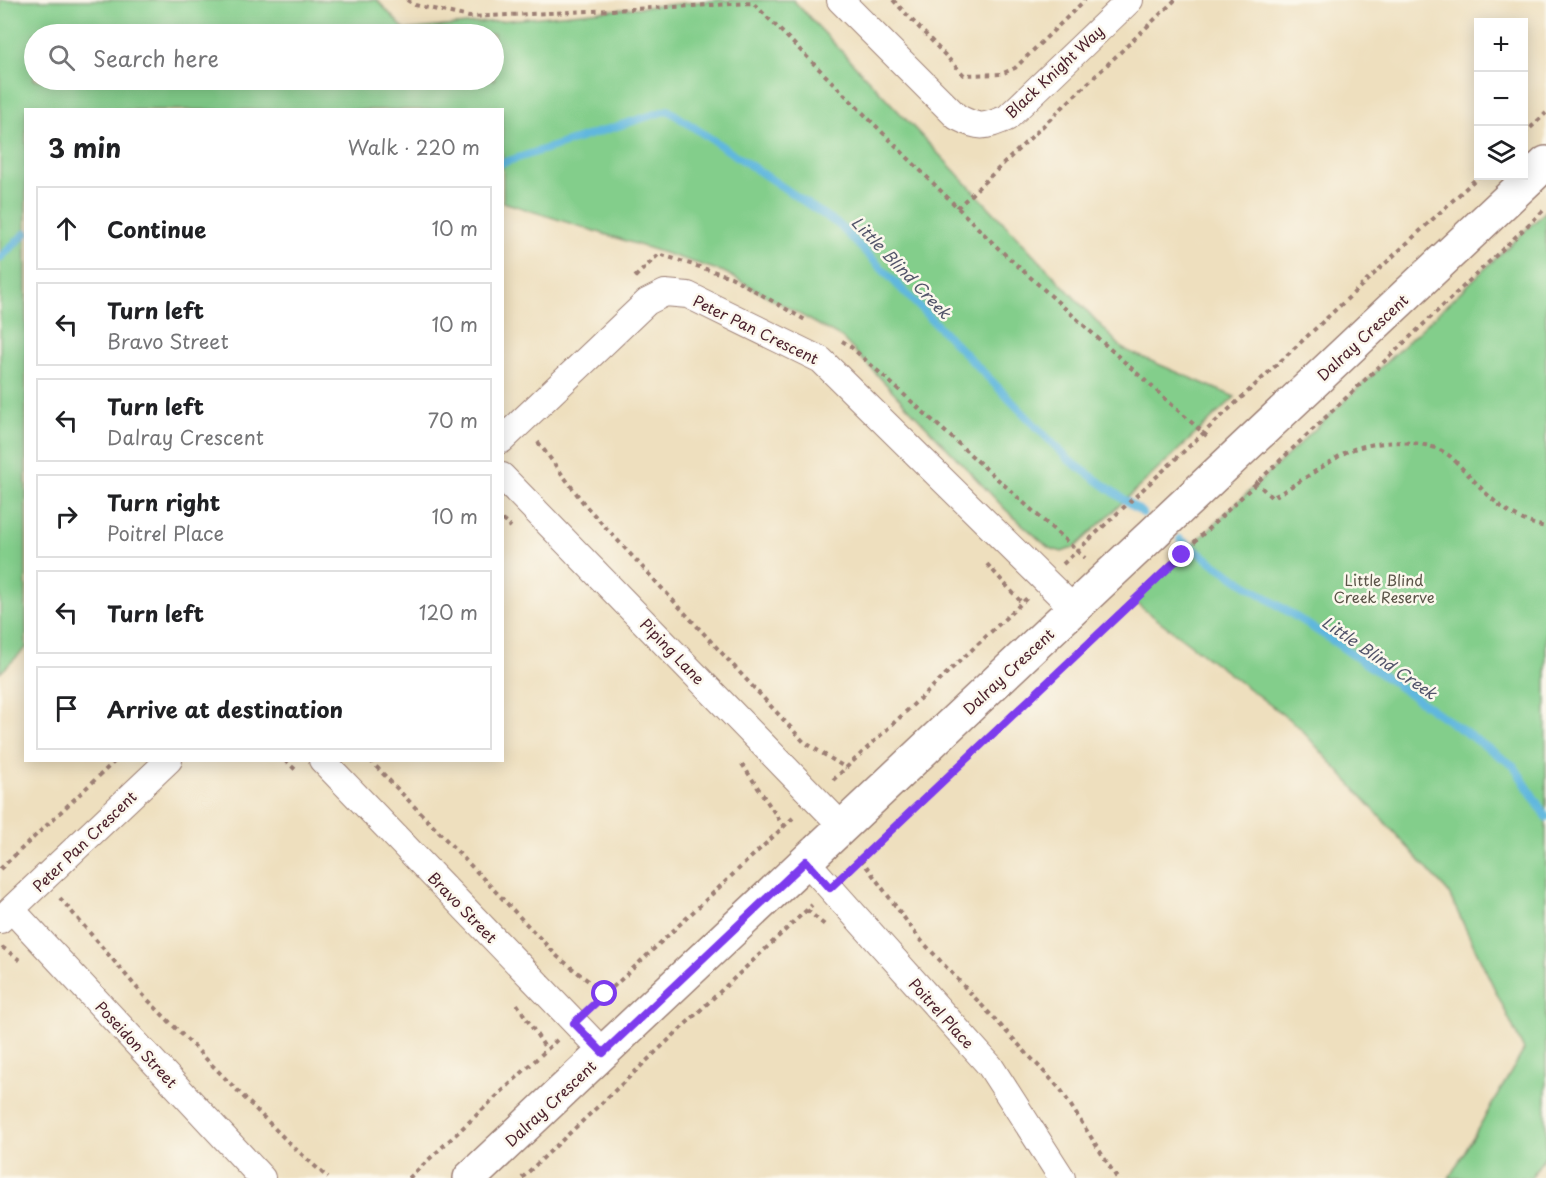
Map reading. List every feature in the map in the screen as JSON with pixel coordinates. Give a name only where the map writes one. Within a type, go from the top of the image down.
[{"type":"street","name":"Black Knight Way","points":[[840,0],[957,117],[974,126],[989,125],[1007,118],[1130,0]]},
{"type":"street","name":"Dalray Crescent","points":[[470,1178],[1546,163]]},
{"type":"street","name":"Peter Pan Crescent","points":[[504,438],[647,302],[665,293],[688,296],[821,360],[1074,609]]},
{"type":"street","name":"Piping Lane","points":[[504,478],[843,827]]},
{"type":"street","name":"Peter Pan Crescent","points":[[6,915],[167,762]]},
{"type":"street","name":"Bravo Street","points":[[324,762],[603,1053]]},
{"type":"street","name":"Poitrel Place","points":[[806,861],[990,1066],[1062,1178]]},
{"type":"street","name":"Poseidon Street","points":[[6,915],[262,1178]]},
{"type":"path","points":[[407,0],[415,5],[468,17],[753,3],[999,249],[1233,459],[1272,498],[1350,450],[1395,441],[1422,444],[1450,455],[1490,499],[1509,513],[1546,527]]},
{"type":"path","points":[[893,0],[964,75],[1001,75],[1015,68],[1085,0]]},
{"type":"path","points":[[957,208],[1174,0]]},
{"type":"path","points":[[1528,130],[1546,113]]},
{"type":"path","points":[[409,1178],[1475,180]]},
{"type":"path","points":[[522,1178],[1193,545],[1546,208]]},
{"type":"path","points":[[546,433],[537,441],[585,504],[804,742],[846,768]]},
{"type":"path","points":[[982,559],[1023,603]]},
{"type":"path","points":[[0,869],[114,762]]},
{"type":"path","points":[[372,762],[558,957],[605,994]]},
{"type":"path","points":[[861,859],[919,938],[1061,1090],[1117,1178]]},
{"type":"path","points":[[57,895],[143,995],[289,1143],[328,1178]]},
{"type":"green space","points":[[0,0],[377,0],[399,24],[24,24],[24,90],[504,90],[504,24],[468,24],[718,0],[793,0],[1123,349],[1235,397],[1075,547],[1062,552],[1049,548],[1006,510],[842,338],[724,272],[504,202],[504,108],[24,108],[24,650],[0,673]]},
{"type":"green space","name":"Little Blind Creek Reserve","points":[[1546,211],[1546,1154],[1531,1178],[1449,1178],[1524,1050],[1448,892],[1298,726],[1133,601]]},
{"type":"waterway","name":"Little Blind Creek","points":[[504,162],[668,110],[839,225],[1070,461],[1143,513]]},
{"type":"waterway","name":"Little Blind Creek","points":[[0,258],[24,235]]},
{"type":"waterway","name":"Little Blind Creek","points":[[1180,539],[1514,766],[1546,817]]},
{"type":"route","points":[[605,994],[574,1023],[603,1053],[806,861],[830,888],[1182,555]]}]
